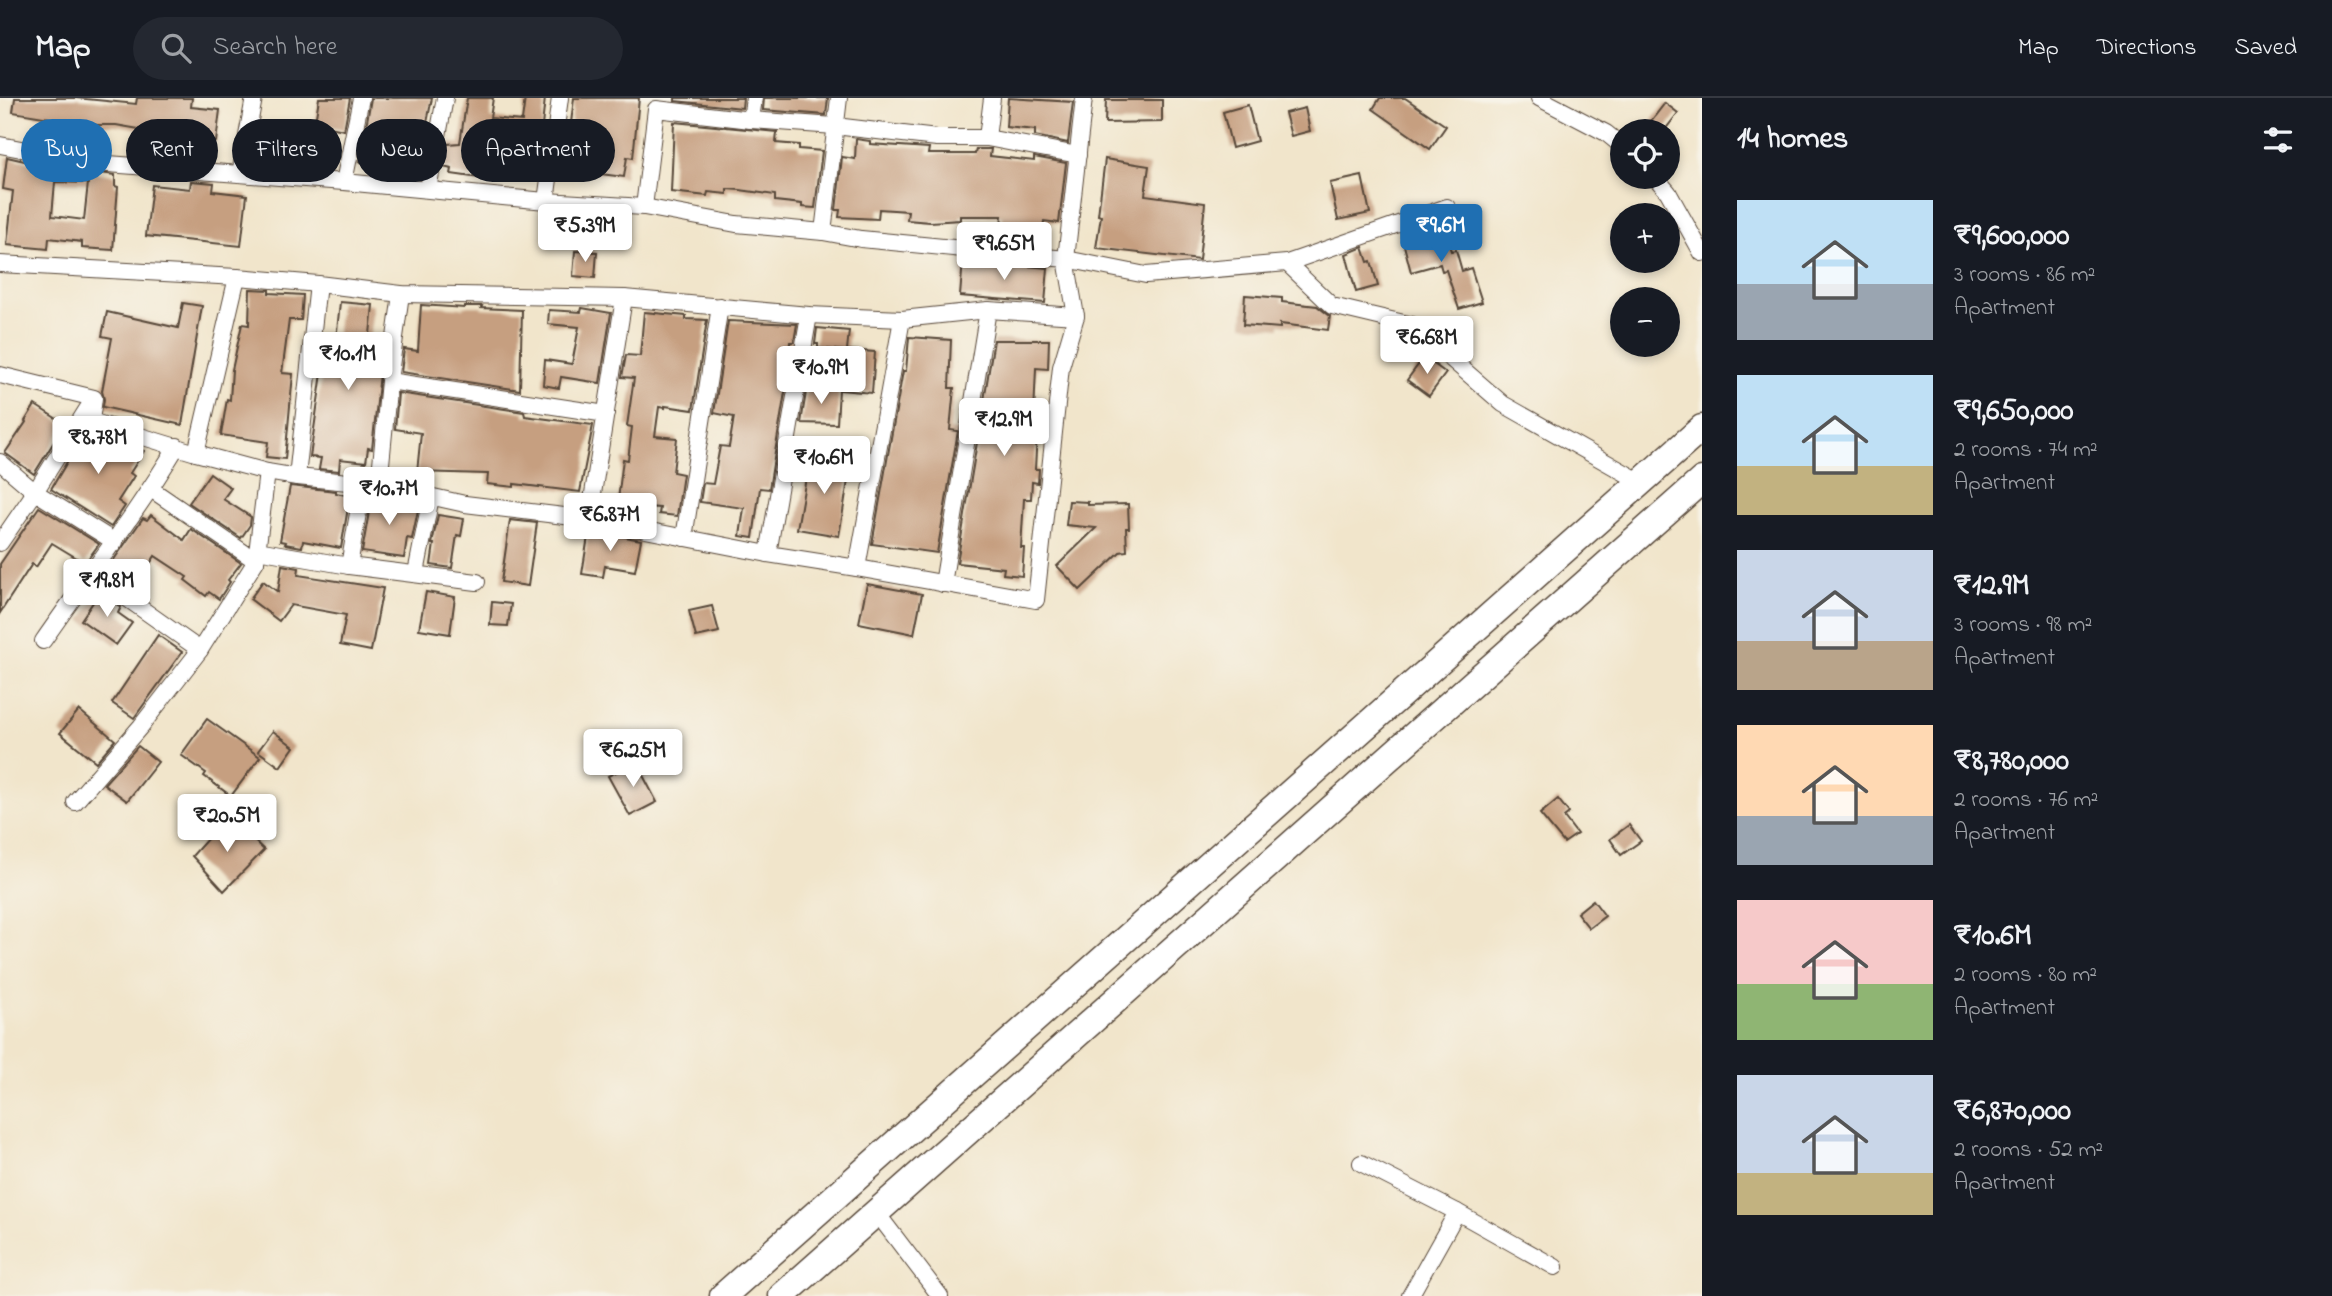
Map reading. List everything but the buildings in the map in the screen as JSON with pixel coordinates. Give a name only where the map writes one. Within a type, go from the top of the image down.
[{"type":"highway","points":[[723,1296],[1702,428]]},
{"type":"highway","points":[[782,1296],[1702,480]]},
{"type":"street","points":[[250,119],[254,98]]},
{"type":"street","points":[[361,98],[344,181],[546,201],[644,207],[736,224],[822,232],[861,239],[1066,258],[1146,275],[1287,263],[1447,207]]},
{"type":"street","points":[[428,189],[444,98]]},
{"type":"street","points":[[546,201],[560,98]]},
{"type":"street","points":[[751,120],[754,98]]},
{"type":"street","points":[[822,232],[839,98]]},
{"type":"street","points":[[987,138],[992,98]]},
{"type":"street","points":[[94,398],[91,421],[267,472],[371,485],[466,505],[589,519],[768,554],[1036,600],[1060,367],[1076,316],[1066,258],[1084,98]]},
{"type":"street","points":[[1539,98],[1610,136]]},
{"type":"street","points":[[644,207],[657,103],[751,120],[835,126],[937,138],[987,138],[1078,155]]},
{"type":"street","points":[[0,145],[95,163],[232,173]]},
{"type":"street","points":[[1665,189],[1702,253]]},
{"type":"street","points":[[1287,263],[1332,306],[1412,325],[1503,404],[1640,482]]},
{"type":"street","points":[[0,264],[237,277],[401,294],[624,298],[809,315],[902,319],[988,310],[1076,316]]},
{"type":"street","points":[[196,453],[237,277]]},
{"type":"street","points":[[297,477],[318,284]]},
{"type":"street","points":[[349,566],[371,485],[401,294]]},
{"type":"street","points":[[589,519],[624,298]]},
{"type":"street","points":[[684,538],[720,306]]},
{"type":"street","points":[[943,584],[988,310]]},
{"type":"street","points":[[768,554],[809,315]]},
{"type":"street","points":[[857,568],[902,319]]},
{"type":"street","points":[[0,374],[94,398]]},
{"type":"street","points":[[389,381],[606,414]]},
{"type":"street","points":[[0,543],[36,492],[94,398]]},
{"type":"street","points":[[43,641],[115,542],[177,446]]},
{"type":"street","points":[[0,462],[36,492],[115,542]]},
{"type":"street","points":[[75,802],[141,726],[200,650],[257,556],[267,472]]},
{"type":"street","points":[[151,489],[257,556],[477,582]]},
{"type":"street","points":[[416,573],[430,497]]},
{"type":"street","points":[[91,573],[200,650]]},
{"type":"street","points":[[1361,1163],[1457,1212],[1555,1267]]},
{"type":"street","points":[[876,1212],[940,1296]]},
{"type":"street","points":[[1410,1296],[1457,1212]]}]
